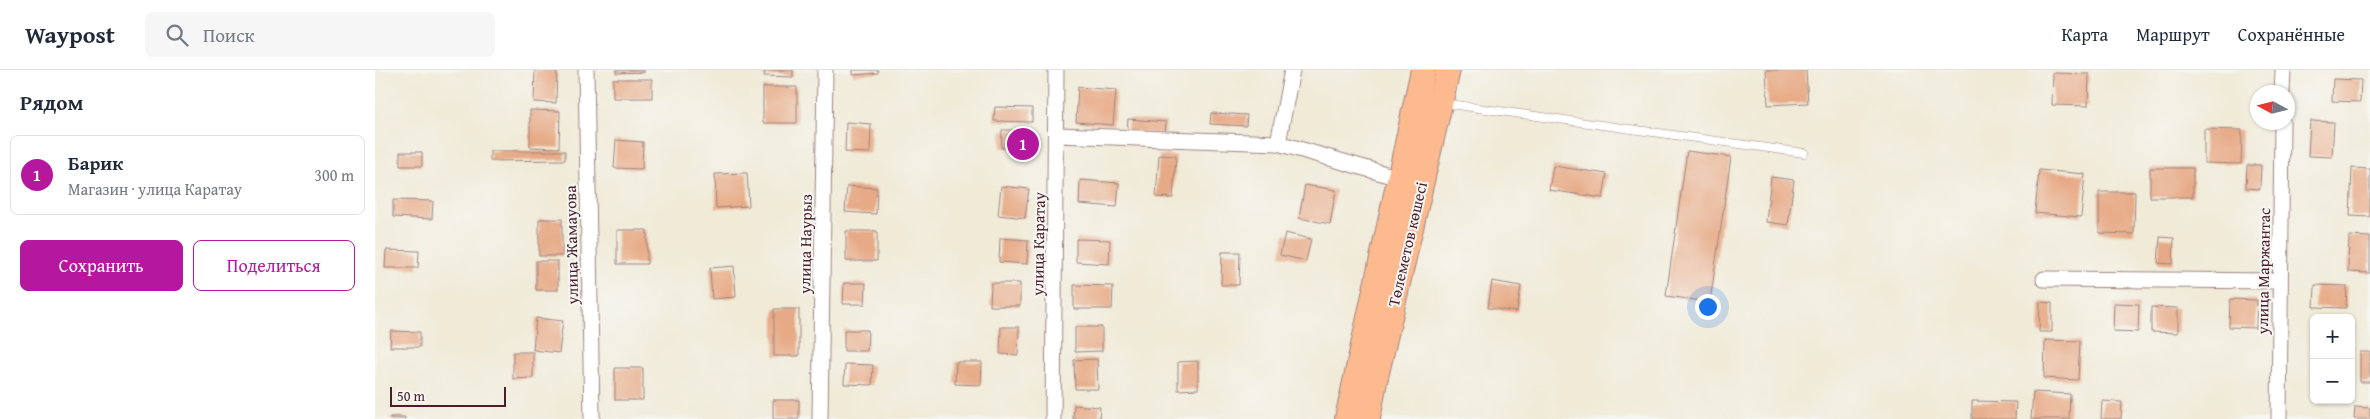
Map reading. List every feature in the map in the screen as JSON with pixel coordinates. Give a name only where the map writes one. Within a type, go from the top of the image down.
[{"type":"main road","name":"Төлеметов көшесі","points":[[1347,419],[1423,70]]},
{"type":"main road","name":"Төлеметов көшесі","points":[[1368,419],[1375,381],[1448,70]]},
{"type":"street","name":"улица Жамауова","points":[[586,70],[592,419]]},
{"type":"street","name":"улица Наурыз","points":[[820,419],[825,70]]},
{"type":"street","name":"улица Каратау","points":[[1053,419],[1057,135],[1055,70]]},
{"type":"street","points":[[1278,142],[1292,70]]},
{"type":"street","points":[[2282,85],[2283,70]]},
{"type":"street","name":"улица Маржантас","points":[[2279,419],[2282,130]]},
{"type":"street","points":[[1057,135],[1278,142],[1399,178]]},
{"type":"street","points":[[2044,279],[2280,281]]},
{"type":"lane","points":[[1440,102],[1805,153]]},
{"type":"building","points":[[535,70],[557,70],[556,103],[534,102]]},
{"type":"building","points":[[616,70],[644,70],[644,72],[616,73]]},
{"type":"building","points":[[765,70],[793,70],[793,77],[764,76]]},
{"type":"building","points":[[853,70],[878,70],[878,73],[853,75]]},
{"type":"building","points":[[1766,70],[1806,70],[1808,103],[1768,105]]},
{"type":"building","points":[[2053,73],[2089,74],[2088,106],[2052,105]]},
{"type":"building","points":[[613,79],[652,79],[652,98],[613,98]]},
{"type":"building","points":[[2333,79],[2361,80],[2360,102],[2332,101]]},
{"type":"building","points":[[763,87],[797,87],[797,123],[763,123]]},
{"type":"building","points":[[1078,87],[1116,90],[1113,125],[1076,122]]},
{"type":"building","points":[[995,107],[1032,108],[1032,122],[994,121]]},
{"type":"building","points":[[530,110],[560,111],[559,148],[530,147]]},
{"type":"building","points":[[1211,113],[1247,115],[1246,126],[1210,124]]},
{"type":"building","points":[[1128,119],[1166,122],[1165,134],[1127,131]]},
{"type":"building","points":[[2310,121],[2334,122],[2332,157],[2308,156]]},
{"type":"building","points":[[846,122],[871,124],[870,153],[845,152]]},
{"type":"building","points":[[2204,129],[2242,130],[2241,164],[2204,163]]},
{"type":"building","points":[[1002,130],[1028,130],[1028,148],[1001,148]]},
{"type":"building","points":[[616,140],[643,142],[642,169],[614,168]]},
{"type":"building","points":[[490,151],[565,151],[565,160],[490,161]]},
{"type":"building","points":[[1687,151],[1731,157],[1710,302],[1666,296]]},
{"type":"building","points":[[400,152],[422,152],[422,166],[400,166]]},
{"type":"building","points":[[1159,155],[1176,156],[1173,198],[1156,197]]},
{"type":"building","points":[[2247,165],[2261,165],[2260,189],[2246,188]]},
{"type":"building","points":[[1553,166],[1607,174],[1603,198],[1549,190]]},
{"type":"building","points":[[2150,168],[2193,168],[2193,197],[2150,197]]},
{"type":"building","points":[[2352,168],[2370,169],[2370,217],[2350,216]]},
{"type":"building","points":[[2039,170],[2085,174],[2081,217],[2035,213]]},
{"type":"building","points":[[747,173],[749,206],[716,208],[715,174]]},
{"type":"building","points":[[1771,177],[1794,180],[1788,225],[1766,222]]},
{"type":"building","points":[[1080,180],[1119,183],[1117,207],[1079,204]]},
{"type":"building","points":[[1305,185],[1336,190],[1330,224],[1299,218]]},
{"type":"building","points":[[847,186],[877,188],[876,214],[845,212]]},
{"type":"building","points":[[1001,186],[1029,189],[1025,218],[998,215]]},
{"type":"building","points":[[2099,192],[2135,192],[2134,234],[2099,233]]},
{"type":"building","points":[[393,200],[433,201],[432,219],[393,217]]},
{"type":"building","points":[[539,219],[562,219],[562,256],[539,256]]},
{"type":"building","points":[[617,230],[647,230],[647,264],[617,264]]},
{"type":"building","points":[[846,231],[877,231],[877,261],[846,261]]},
{"type":"building","points":[[1285,233],[1311,239],[1306,261],[1280,255]]},
{"type":"building","points":[[2349,236],[2370,237],[2370,273],[2348,272]]},
{"type":"building","points":[[2160,237],[2174,238],[2173,264],[2158,263]]},
{"type":"building","points":[[1000,238],[1028,240],[1027,264],[999,262]]},
{"type":"building","points":[[1076,239],[1110,240],[1109,264],[1076,262]]},
{"type":"building","points":[[386,250],[419,251],[418,268],[385,268]]},
{"type":"building","points":[[1222,252],[1240,252],[1239,285],[1221,285]]},
{"type":"building","points":[[536,261],[558,261],[558,290],[536,290]]},
{"type":"building","points":[[734,266],[736,297],[712,299],[710,268]]},
{"type":"building","points":[[1492,281],[1521,286],[1517,312],[1488,308]]},
{"type":"building","points":[[844,283],[866,283],[865,304],[843,304]]},
{"type":"building","points":[[991,283],[1020,283],[1020,306],[990,306]]},
{"type":"building","points":[[1074,285],[1113,286],[1112,309],[1074,309]]},
{"type":"building","points":[[2315,285],[2347,286],[2346,308],[2314,307]]},
{"type":"building","points":[[2230,299],[2257,300],[2256,328],[2229,327]]},
{"type":"building","points":[[2040,302],[2052,303],[2052,332],[2039,332]]},
{"type":"building","points":[[2114,303],[2139,304],[2138,332],[2113,331]]},
{"type":"building","points":[[2151,307],[2178,308],[2178,333],[2151,332]]},
{"type":"building","points":[[774,309],[799,309],[799,356],[774,356]]},
{"type":"building","points":[[536,318],[563,321],[559,353],[533,350]]},
{"type":"building","points":[[1001,327],[1019,327],[1018,355],[1000,354]]},
{"type":"building","points":[[1075,327],[1102,327],[1102,351],[1075,352]]},
{"type":"building","points":[[844,330],[868,330],[867,351],[844,351]]},
{"type":"building","points":[[391,331],[420,332],[420,347],[390,347]]},
{"type":"building","points":[[2045,340],[2080,341],[2078,380],[2044,378]]},
{"type":"building","points":[[513,352],[533,352],[533,378],[513,379]]},
{"type":"building","points":[[2360,352],[2370,352],[2370,382],[2360,382]]},
{"type":"building","points":[[1097,359],[1098,389],[1075,389],[1074,360]]},
{"type":"building","points":[[1198,361],[1198,389],[1178,390],[1178,362]]},
{"type":"building","points":[[956,362],[982,362],[981,385],[955,384]]},
{"type":"building","points":[[845,364],[873,365],[872,385],[844,384]]},
{"type":"building","points":[[615,368],[643,368],[643,400],[615,400]]},
{"type":"building","points":[[2033,392],[2070,394],[2069,419],[2031,419]]},
{"type":"building","points":[[773,400],[799,400],[799,419],[773,419]]},
{"type":"building","points":[[1972,401],[2016,402],[2015,419],[1972,419]]},
{"type":"building","points":[[2102,401],[2122,402],[2121,419],[2101,419]]},
{"type":"building","points":[[1074,405],[1100,407],[1099,419],[1073,419]]},
{"type":"building","points":[[2355,407],[2370,408],[2370,419],[2354,419]]},
{"type":"building","points":[[390,417],[405,417],[405,419],[390,419]]},
{"type":"place","name":"Барик","points":[[1023,144]]}]
